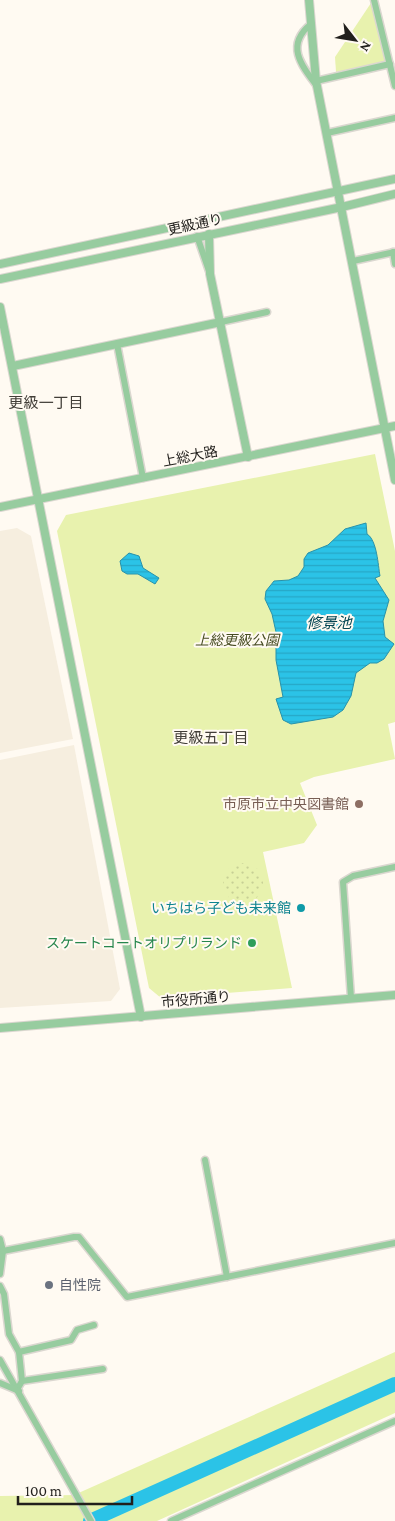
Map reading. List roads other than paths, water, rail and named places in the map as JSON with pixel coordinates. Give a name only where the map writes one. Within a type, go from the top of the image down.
[{"type":"street","points":[[309,0],[316,84],[339,190],[395,480]]},
{"type":"street","points":[[374,0],[395,86]]},
{"type":"street","points":[[310,24],[300,33],[297,47],[299,60],[316,84]]},
{"type":"street","points":[[299,60],[313,58]]},
{"type":"street","points":[[304,69],[313,58]]},
{"type":"street","points":[[316,84],[390,64]]},
{"type":"street","points":[[327,133],[395,118]]},
{"type":"street","name":"更級通り","points":[[0,264],[395,179]]},
{"type":"street","name":"更級通り","points":[[0,279],[342,207],[395,194]]},
{"type":"street","points":[[209,234],[210,274]]},
{"type":"street","points":[[197,236],[210,274],[248,457]]},
{"type":"street","points":[[353,261],[394,252],[395,264]]},
{"type":"street","points":[[0,307],[141,1017]]},
{"type":"street","points":[[13,366],[267,312]]},
{"type":"street","points":[[117,344],[143,478]]},
{"type":"street","name":"上総大路","points":[[0,507],[395,426]]},
{"type":"street","points":[[351,998],[343,882],[353,876],[395,867]]},
{"type":"street","name":"市役所通り","points":[[0,1028],[395,995]]},
{"type":"street","points":[[205,1160],[227,1277]]},
{"type":"street","points":[[3,1251],[74,1236],[79,1238],[127,1297],[395,1243]]},
{"type":"street","points":[[0,1239],[3,1251],[0,1274]]},
{"type":"street","points":[[0,1286],[4,1294],[9,1334],[19,1352],[22,1381],[19,1390]]},
{"type":"street","points":[[19,1352],[71,1340],[77,1330],[94,1325]]},
{"type":"street","points":[[0,1360],[19,1390],[91,1521]]},
{"type":"street","points":[[22,1381],[103,1369]]},
{"type":"street","points":[[0,1383],[19,1390]]},
{"type":"street","points":[[171,1521],[395,1421]]},
{"type":"water","name":"修景池","points":[[366,523],[367,534],[373,542],[378,559],[380,576],[375,578],[389,600],[383,621],[385,637],[394,644],[384,659],[377,663],[370,663],[356,673],[351,696],[343,710],[333,717],[291,724],[283,720],[276,699],[283,697],[276,660],[276,632],[272,614],[265,599],[266,591],[274,581],[289,580],[298,576],[304,567],[304,559],[308,553],[328,545],[345,529]]},
{"type":"water","points":[[129,553],[139,556],[143,568],[159,578],[155,584],[138,574],[127,574],[122,571],[120,561]]},
{"type":"waterway","points":[[90,1521],[395,1384]]},
{"type":"place","name":"市原市立中央図書館","points":[[359,804]]},
{"type":"place","name":"いちはら子ども未来館","points":[[301,908]]},
{"type":"place","name":"スケートコートオリプリランド","points":[[252,943]]},
{"type":"place","name":"自性院","points":[[49,1285]]},
{"type":"district","name":"更級一丁目","points":[[46,403]]},
{"type":"district","name":"更級五丁目","points":[[211,738]]},
{"type":"park label","name":"上総更級公園","points":[[237,640]]}]
